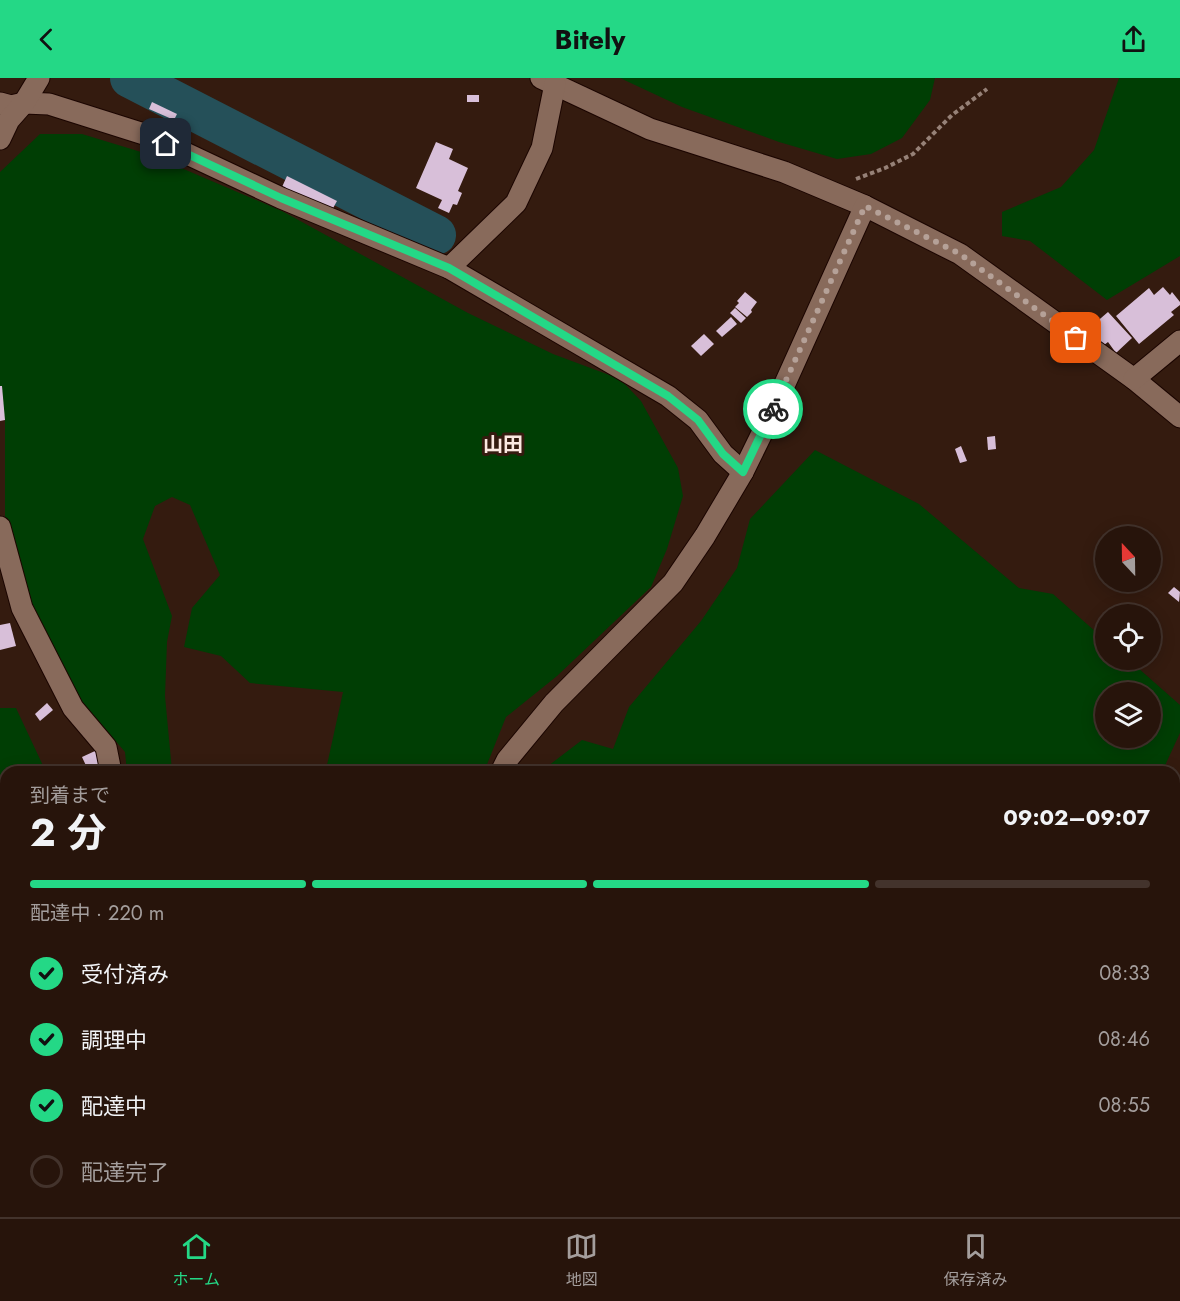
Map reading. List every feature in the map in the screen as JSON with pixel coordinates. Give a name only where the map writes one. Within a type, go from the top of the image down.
[{"type":"street","points":[[0,139],[9,120],[24,103],[39,78]]},
{"type":"street","points":[[449,268],[516,203],[542,148],[548,81],[650,129],[784,172],[834,193],[862,213],[960,254],[1134,379],[1180,417]]},
{"type":"street","points":[[0,103],[11,106],[24,103],[49,104],[147,135],[281,198],[449,268],[668,396],[698,420],[723,454],[743,472]]},
{"type":"street","points":[[504,766],[554,703],[673,582],[705,536],[743,472],[769,419],[862,213]]},
{"type":"street","points":[[1134,379],[1180,340]]},
{"type":"street","points":[[0,527],[22,608],[73,708],[106,747],[110,766]]},
{"type":"path","points":[[834,193],[845,183],[885,168],[913,154],[952,115],[987,89]]},
{"type":"green space","points":[[620,78],[935,78],[930,100],[902,138],[871,154],[837,159],[779,142],[682,107]]},
{"type":"green space","points":[[1119,78],[1180,78],[1180,256],[1107,300],[1030,241],[1002,236],[1002,212],[1061,187],[1094,150]]},
{"type":"green space","points":[[40,134],[82,134],[151,155],[282,211],[468,313],[553,354],[620,379],[641,401],[678,468],[683,496],[667,549],[651,587],[557,676],[506,717],[486,766],[326,766],[343,692],[250,683],[221,656],[184,647],[192,608],[220,575],[190,505],[172,497],[155,506],[143,539],[172,616],[167,642],[165,696],[172,766],[126,766],[125,752],[77,696],[25,611],[5,532],[5,421],[0,399],[0,172]]},
{"type":"green space","points":[[815,450],[919,504],[1019,588],[1053,594],[1095,631],[1095,670],[1140,670],[1154,682],[1095,682],[1095,748],[1161,748],[1161,688],[1180,705],[1180,733],[1165,766],[548,766],[582,740],[613,749],[629,707],[701,621],[737,568],[750,519]]},
{"type":"green space","points":[[0,708],[16,708],[43,766],[0,766]]},
{"type":"building","points":[[467,95],[479,95],[479,102],[467,102]]},
{"type":"building","points":[[152,102],[177,114],[174,120],[149,109]]},
{"type":"building","points":[[436,142],[453,149],[449,159],[468,168],[458,191],[462,193],[457,205],[453,204],[449,213],[438,208],[442,200],[416,188]]},
{"type":"building","points":[[287,176],[337,201],[332,210],[282,187]]},
{"type":"building","points":[[1163,287],[1170,295],[1172,292],[1180,305],[1171,312],[1174,315],[1139,344],[1116,316],[1149,288],[1154,295]]},
{"type":"building","points":[[745,292],[757,302],[747,317],[735,307]]},
{"type":"building","points":[[735,308],[746,318],[741,323],[730,313]]},
{"type":"building","points":[[1108,312],[1132,338],[1116,353],[1108,342],[1104,345],[1094,337],[1100,331],[1094,324]]},
{"type":"building","points":[[731,317],[737,324],[722,337],[716,331]]},
{"type":"building","points":[[704,334],[714,344],[701,356],[691,346]]},
{"type":"building","points":[[0,386],[2,386],[5,420],[0,421]]},
{"type":"building","points":[[995,436],[996,449],[988,450],[987,437]]},
{"type":"building","points":[[961,446],[967,461],[960,463],[955,449]]},
{"type":"building","points":[[1174,587],[1180,592],[1179,602],[1168,593]]},
{"type":"building","points":[[10,623],[16,646],[0,650],[0,625]]},
{"type":"building","points":[[47,703],[53,710],[40,721],[35,714]]},
{"type":"building","points":[[95,751],[102,766],[86,766],[82,757]]},
{"type":"waterway","points":[[130,78],[436,235]]},
{"type":"way so far","points":[[773,409],[865,206],[960,254],[1076,338]]},
{"type":"district","name":"山田","points":[[503,444]]},
{"type":"route","points":[[166,144],[281,198],[449,268],[668,396],[698,420],[723,454],[743,472],[773,409]]}]
